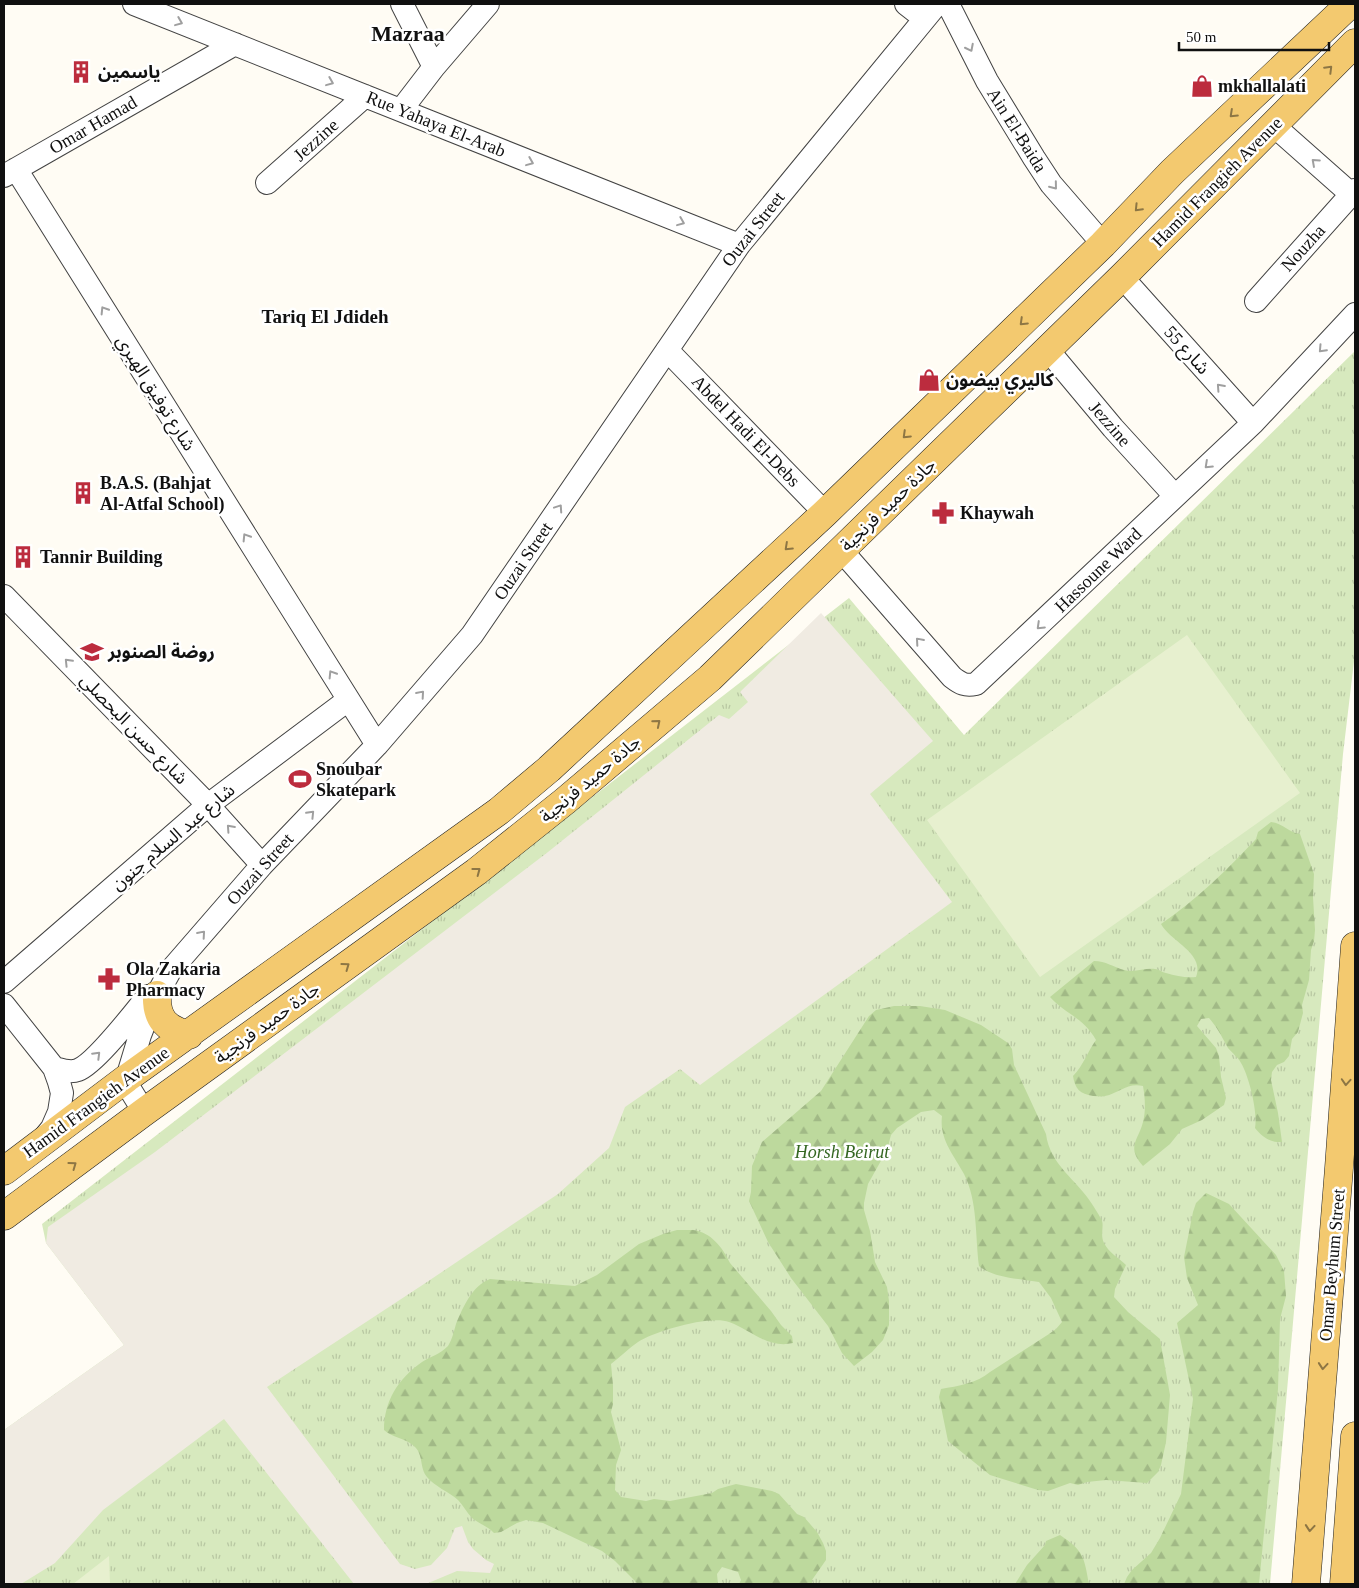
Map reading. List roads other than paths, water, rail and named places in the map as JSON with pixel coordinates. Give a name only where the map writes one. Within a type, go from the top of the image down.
[{"type":"main road","name":"جادة حميد فرنجية","points":[[189,1035],[498,811],[549,768],[825,513],[1103,244],[1172,172],[1345,5]]},
{"type":"main road","name":"Hamid Frangieh Avenue","points":[[1122,277],[1355,43]]},
{"type":"main road","name":"جادة حميد فرنجية","points":[[4,1216],[144,1112],[476,872],[565,801],[710,678],[1122,277]]},
{"type":"main road","name":"Omar Beyhum Street","points":[[1306,1584],[1339,1178],[1355,946]]},
{"type":"main road","points":[[157,995],[158,1013],[166,1024],[179,1032],[189,1035]]},
{"type":"main road","name":"Hamid Frangieh Avenue","points":[[4,1171],[127,1078],[189,1035]]},
{"type":"main road","points":[[1344,1584],[1355,1436]]},
{"type":"street","name":"Rue Yahaya El-Arab","points":[[134,4],[739,245]]},
{"type":"street","points":[[402,4],[434,67]]},
{"type":"street","points":[[401,110],[434,67],[488,4]]},
{"type":"street","points":[[906,4],[931,11]]},
{"type":"street","name":"Ain El-Baida","points":[[948,4],[987,81],[1034,158],[1051,184],[1103,244]]},
{"type":"street","name":"Ouzai Street","points":[[127,1078],[140,1035],[157,995],[170,971],[262,865],[376,745],[472,635],[739,245],[931,11]]},
{"type":"street","name":"Omar Hamad","points":[[10,172],[235,44]]},
{"type":"street","name":"Jezzine","points":[[267,183],[365,96]]},
{"type":"street","name":"Nouzha","points":[[1256,301],[1353,192],[1274,125]]},
{"type":"street","name":"شارع توفيق الهبري","points":[[10,172],[376,745]]},
{"type":"street","name":"شارع 55","points":[[1122,277],[1253,423]]},
{"type":"street","name":"Hassoune Ward","points":[[841,550],[952,677],[961,684],[968,686],[976,684],[984,679],[1253,423],[1355,314]]},
{"type":"street","name":"Jezzine","points":[[1047,349],[1113,428],[1175,496]]},
{"type":"street","name":"Abdel Hadi El-Debs","points":[[667,350],[825,513]]},
{"type":"street","name":"شارع حسن البحصلي","points":[[4,596],[208,805],[262,865]]},
{"type":"street","name":"شارع عبد السلام جنون","points":[[4,982],[208,805],[348,700]]},
{"type":"street","points":[[54,1068],[72,1071],[86,1065],[170,971]]},
{"type":"street","points":[[4,1006],[54,1068],[62,1093],[59,1112],[52,1128],[40,1143]]},
{"type":"street","points":[[127,1078],[128,1086],[144,1112]]},
{"type":"place","name":"ياسمين","points":[[81,72]]},
{"type":"place","name":"mkhallalati","points":[[1202,86]]},
{"type":"place","name":"كاليري بيضون","points":[[929,380]]},
{"type":"place","name":"B.A.S. (Bahjat Al-Atfal School)","points":[[83,493]]},
{"type":"place","name":"Khaywah","points":[[943,513]]},
{"type":"place","name":"Tannir Building","points":[[23,557]]},
{"type":"place","name":"روضة الصنوبر","points":[[92,652]]},
{"type":"place","name":"Snoubar Skatepark","points":[[300,779]]},
{"type":"place","name":"Ola Zakaria Pharmacy","points":[[109,979]]},
{"type":"district","name":"Mazraa","points":[[408,33]]},
{"type":"district","name":"Tariq El Jdideh","points":[[325,316]]},
{"type":"park label","name":"Horsh Beirut","points":[[842,1152]]}]
